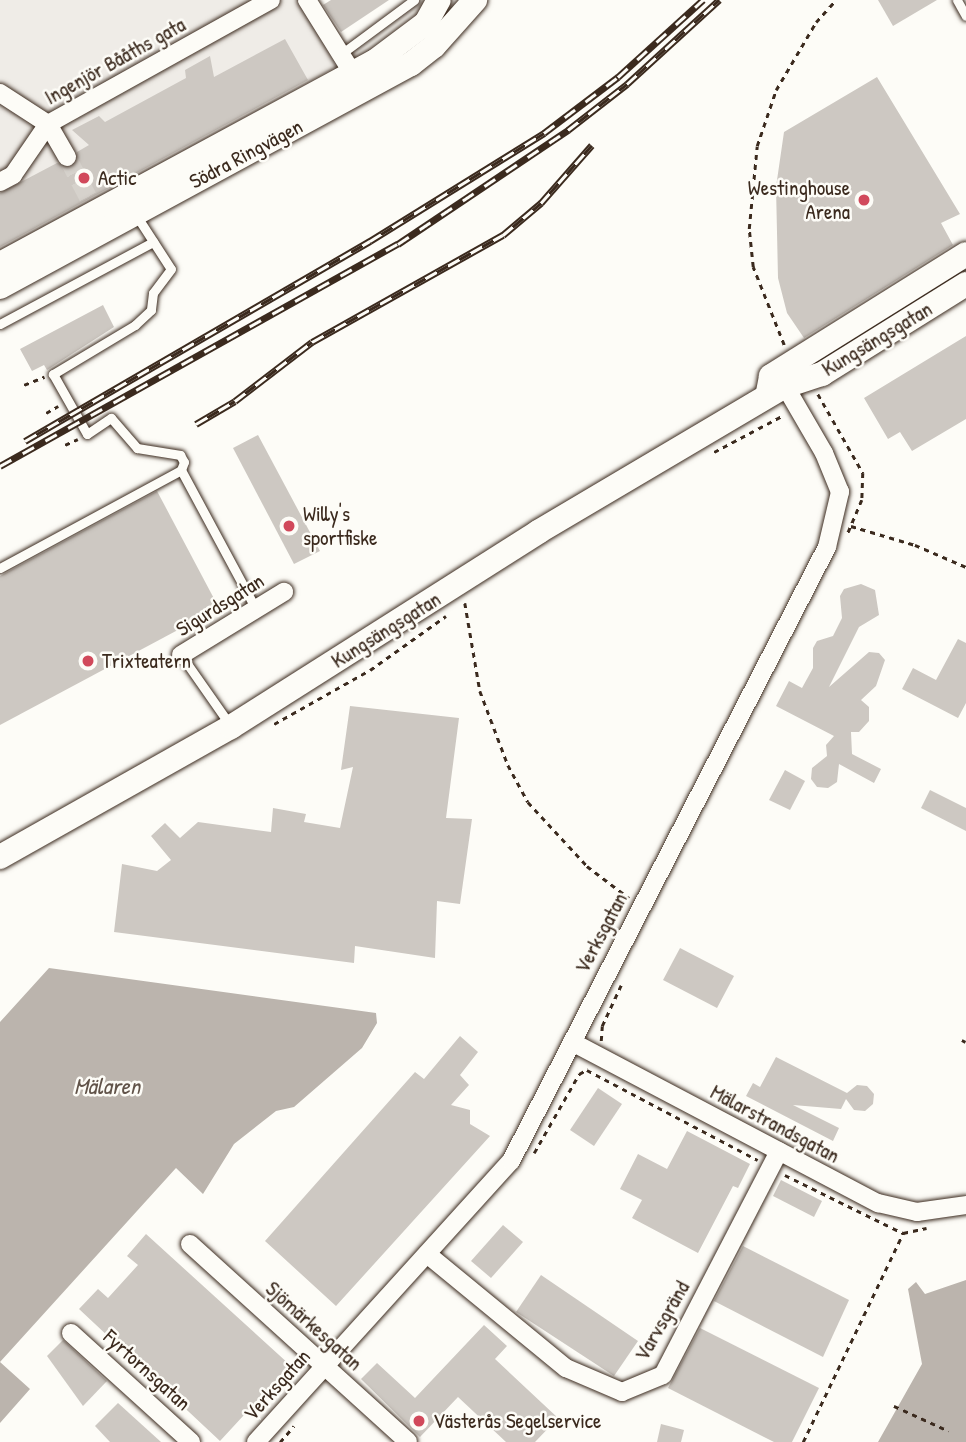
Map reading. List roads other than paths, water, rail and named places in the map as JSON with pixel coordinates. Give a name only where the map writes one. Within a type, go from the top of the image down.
[{"type":"main road","name":"Södra Ringvägen","points":[[0,264],[97,214],[347,64],[426,23],[439,0]]},
{"type":"main road","name":"Södra Ringvägen","points":[[0,287],[97,214],[135,214],[411,64],[434,46],[475,0]]},
{"type":"main road","name":"Kungsängsgatan","points":[[0,856],[231,727],[538,532],[782,382],[882,317],[906,292],[966,254]]},
{"type":"main road","name":"Kungsängsgatan","points":[[782,382],[822,373],[966,284]]},
{"type":"street","name":"Ingenjör Bååths gata","points":[[0,182],[13,175],[48,124],[271,0]]},
{"type":"street","points":[[307,0],[347,64]]},
{"type":"street","points":[[0,93],[48,124],[67,157]]},
{"type":"street","name":"Verksgatan","points":[[256,1442],[511,1161],[827,547],[840,492],[824,453],[782,382]]},
{"type":"street","name":"Sigurdsgatan","points":[[181,655],[284,592]]},
{"type":"street","name":"Mälarstrandsgatan","points":[[572,1042],[591,1063],[775,1159],[893,1209],[932,1212],[966,1205]]},
{"type":"street","name":"Varvsgränd","points":[[427,1254],[566,1368],[622,1392],[663,1375],[775,1159]]},
{"type":"street","name":"Sjömärkesgatan","points":[[190,1244],[408,1442]]},
{"type":"street","name":"Fyrtornsgatan","points":[[71,1333],[191,1442]]},
{"type":"lane","points":[[347,64],[414,0]]},
{"type":"lane","points":[[957,0],[966,16]]},
{"type":"lane","points":[[135,214],[171,269],[153,293],[150,310],[135,325],[53,374],[87,434],[111,418],[138,448],[180,455],[181,470],[256,609]]},
{"type":"lane","points":[[0,324],[153,242]]},
{"type":"lane","points":[[0,568],[181,470]]},
{"type":"lane","name":"Sigurdsgatan","points":[[181,655],[231,727]]},
{"type":"water","name":"Mälaren","points":[[49,968],[376,1013],[377,1023],[362,1048],[294,1107],[276,1111],[234,1144],[203,1194],[176,1168],[0,1362],[0,1022]]},
{"type":"water","points":[[966,1280],[966,1442],[878,1442],[922,1364],[908,1289],[916,1282],[925,1294]]},
{"type":"water","points":[[0,1362],[30,1389],[0,1423]]},
{"type":"tunnel","points":[[67,157],[89,199]]},
{"type":"railway","points":[[25,441],[370,241],[544,133],[618,77],[703,0]]},
{"type":"railway","points":[[0,466],[398,244],[568,130],[627,84],[719,0]]},
{"type":"railway","points":[[196,424],[235,401],[312,342],[503,235],[541,203],[592,145]]},
{"type":"place","name":"Actic","points":[[84,178]]},
{"type":"place","name":"Westinghouse Arena","points":[[864,200]]},
{"type":"place","name":"Willy's sportfiske","points":[[289,526]]},
{"type":"place","name":"Trixteatern","points":[[88,661]]},
{"type":"place","name":"Västerås Segelservice","points":[[419,1421]]}]
